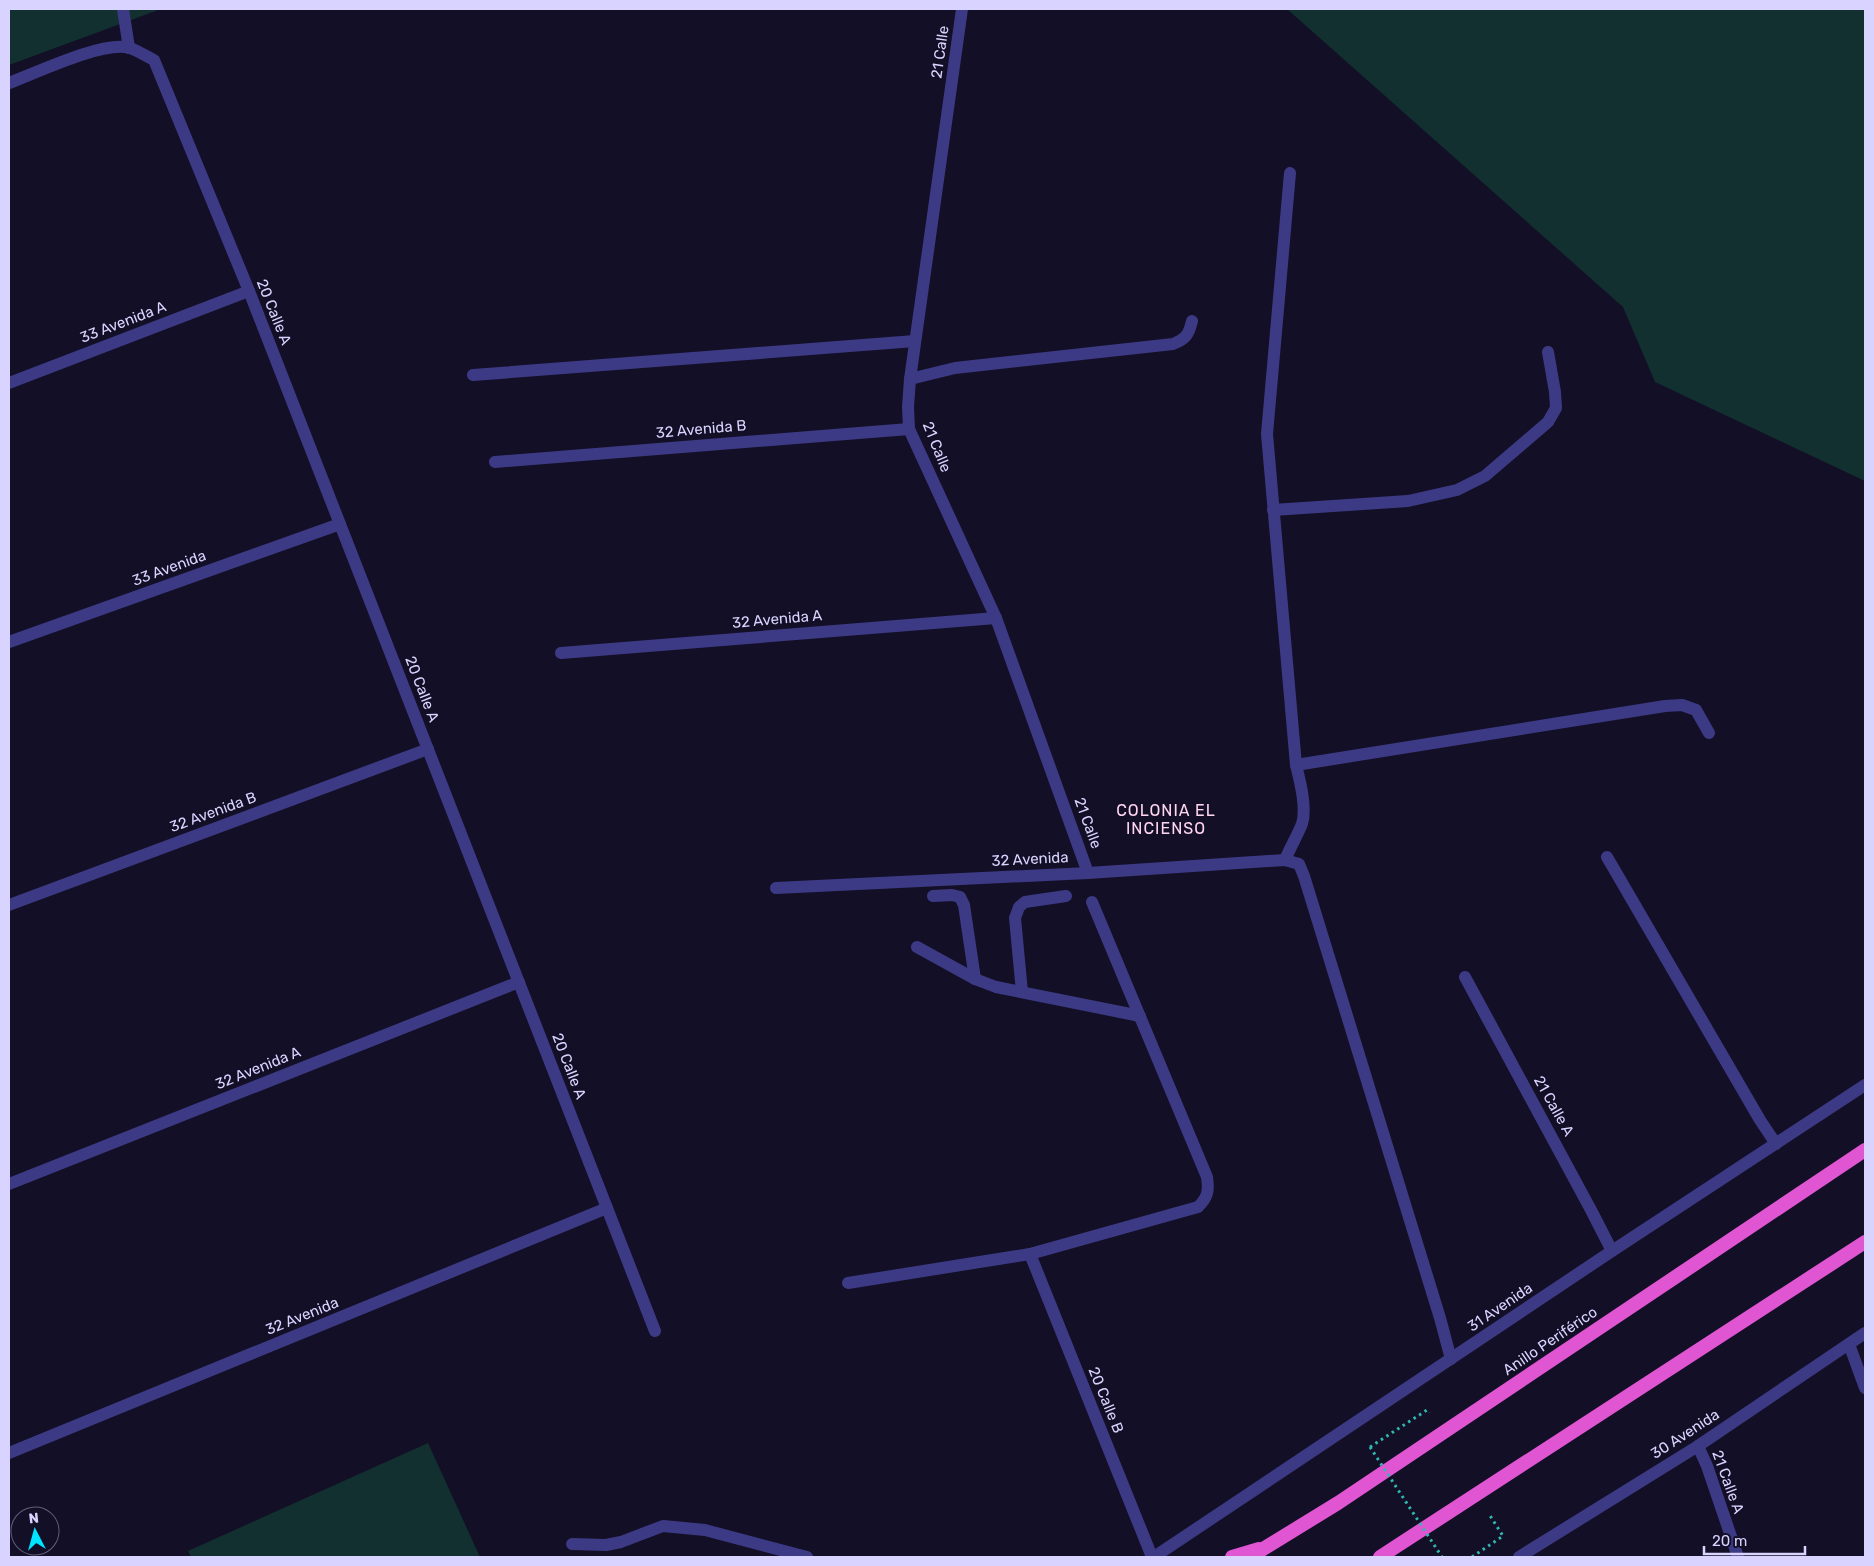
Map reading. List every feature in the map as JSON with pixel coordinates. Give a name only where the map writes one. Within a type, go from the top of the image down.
[{"type":"highway","name":"Anillo Periférico","points":[[1250,1557],[1338,1503],[1865,1150]]},
{"type":"highway","points":[[1380,1557],[1865,1242]]},
{"type":"highway","points":[[1232,1557],[1267,1546]]},
{"type":"street","points":[[9,83],[96,51],[129,48],[123,9]]},
{"type":"street","name":"21 Calle","points":[[962,9],[910,379],[909,429],[996,618],[1088,872]]},
{"type":"street","name":"20 Calle A","points":[[129,48],[154,60],[249,291],[655,1331]]},
{"type":"street","points":[[1290,173],[1267,434],[1272,510],[1296,765],[1301,788],[1302,822],[1285,860],[1299,864],[1304,876],[1451,1359]]},
{"type":"street","name":"33 Avenida A","points":[[9,383],[249,291]]},
{"type":"street","points":[[910,379],[955,368],[1173,344],[1184,340],[1190,332],[1192,321]]},
{"type":"street","points":[[473,375],[915,341]]},
{"type":"street","points":[[1272,510],[1408,501],[1457,490],[1485,476],[1548,422],[1556,408],[1548,352]]},
{"type":"street","name":"32 Avenida B","points":[[495,462],[909,429]]},
{"type":"street","name":"33 Avenida","points":[[9,642],[340,524]]},
{"type":"street","name":"32 Avenida A","points":[[561,654],[996,618]]},
{"type":"street","points":[[1296,765],[1665,706],[1682,705],[1696,710],[1709,733]]},
{"type":"street","name":"32 Avenida B","points":[[9,905],[428,749]]},
{"type":"street","points":[[1607,857],[1760,1120],[1776,1144]]},
{"type":"street","name":"32 Avenida","points":[[776,888],[1285,860]]},
{"type":"street","points":[[933,896],[952,895],[960,897],[964,905],[975,979]]},
{"type":"street","points":[[1022,992],[1015,918],[1019,907],[1025,902],[1066,896]]},
{"type":"street","points":[[848,1283],[1030,1254],[1198,1207],[1205,1200],[1209,1189],[1207,1177],[1092,902]]},
{"type":"street","points":[[917,947],[975,979],[996,987],[1140,1016]]},
{"type":"street","name":"21 Calle A","points":[[1465,977],[1592,1210],[1612,1251]]},
{"type":"street","name":"32 Avenida A","points":[[9,1184],[519,982]]},
{"type":"street","name":"31 Avenida","points":[[1153,1557],[1865,1085]]},
{"type":"street","name":"32 Avenida","points":[[9,1453],[607,1208]]},
{"type":"street","name":"20 Calle B","points":[[1030,1254],[1153,1557]]},
{"type":"street","name":"30 Avenida","points":[[1521,1556],[1698,1446],[1865,1333]]},
{"type":"street","points":[[1849,1344],[1865,1388]]},
{"type":"street","name":"21 Calle A","points":[[1698,1446],[1707,1466],[1738,1557]]},
{"type":"street","points":[[572,1544],[606,1545],[621,1542],[663,1526],[705,1530],[807,1557]]},
{"type":"path","points":[[1427,1410],[1370,1448],[1442,1557]]},
{"type":"path","points":[[1472,1557],[1503,1536]]},
{"type":"green space","points":[[9,9],[161,9],[9,65]]},
{"type":"green space","points":[[1287,9],[1865,9],[1865,481],[1655,382],[1623,307]]},
{"type":"green space","points":[[428,1443],[480,1557],[191,1557],[188,1551]]},
{"type":"district","name":"COLONIA EL INCIENSO","points":[[1166,819]]}]
